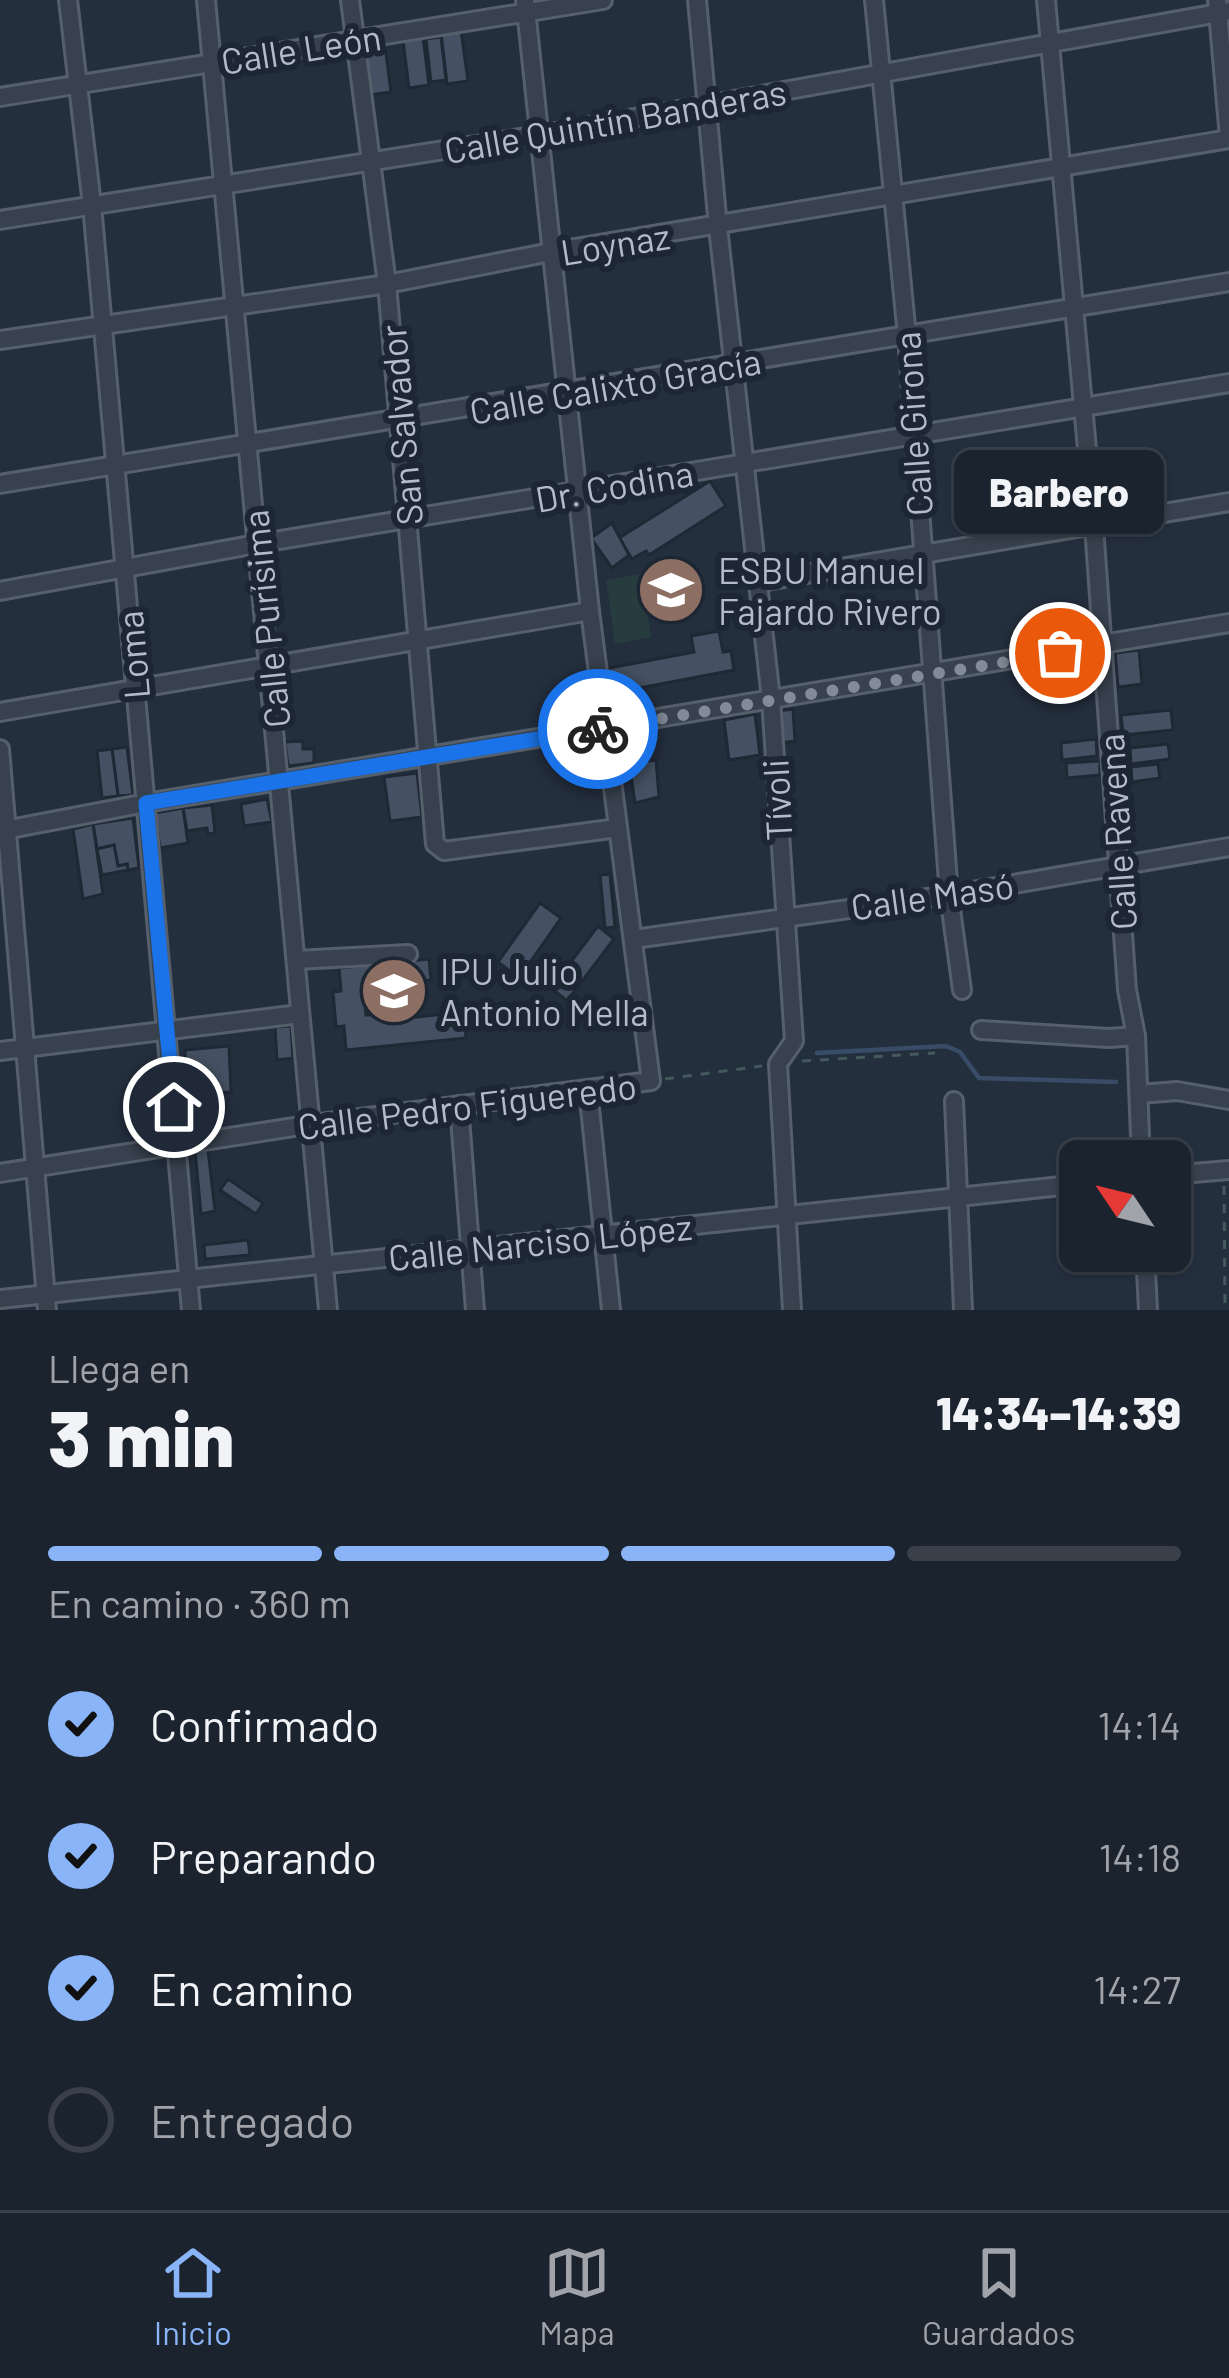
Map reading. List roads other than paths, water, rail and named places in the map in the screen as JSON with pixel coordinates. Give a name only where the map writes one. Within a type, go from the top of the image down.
[{"type":"street","name":"Loma","points":[[68,0],[92,205],[191,1310]]},
{"type":"street","name":"Calle Purísima","points":[[206,0],[328,1310]]},
{"type":"street","name":"San Salvador","points":[[350,0],[387,284],[435,844],[439,849],[618,829]]},
{"type":"street","name":"Calle León","points":[[0,97],[525,6],[603,0]]},
{"type":"street","name":"Tívoli","points":[[697,0],[771,699],[794,1041],[778,1064],[792,1310]]},
{"type":"street","name":"Calle Girona","points":[[874,0],[907,336],[920,553],[950,896],[962,990]]},
{"type":"street","name":"Calle Ravena","points":[[1046,0],[1094,526],[1140,1140]]},
{"type":"street","points":[[525,6],[590,611],[634,939]]},
{"type":"street","points":[[1221,8],[1229,138]]},
{"type":"street","name":"Calle Quintín Banderas","points":[[0,220],[709,106],[1221,8]]},
{"type":"street","name":"Loynaz","points":[[0,340],[387,284],[1229,138]]},
{"type":"street","name":"Calle Calixto Gracía","points":[[0,484],[1229,282]]},
{"type":"street","name":"Dr. Codina","points":[[0,591],[1229,382]]},
{"type":"street","points":[[759,582],[1229,502]]},
{"type":"street","points":[[0,712],[590,611]]},
{"type":"street","points":[[5,830],[1229,623]]},
{"type":"street","points":[[0,749],[47,1302]]},
{"type":"street","name":"Calle Masó","points":[[634,939],[783,915],[950,896],[1229,848]]},
{"type":"street","name":"Calle Pedro Figueredo","points":[[0,1173],[313,1124],[651,1081],[634,939]]},
{"type":"street","points":[[297,960],[408,954]]},
{"type":"street","points":[[0,1051],[300,1014]]},
{"type":"street","points":[[981,1030],[1136,1036]]},
{"type":"street","points":[[588,1089],[611,1310]]},
{"type":"street","points":[[1139,1094],[1177,1091],[1229,1100]]},
{"type":"street","points":[[954,1101],[963,1310]]},
{"type":"street","points":[[459,1105],[475,1310]]},
{"type":"street","points":[[1191,1173],[1227,1170]]},
{"type":"street","name":"Calle Narciso López","points":[[0,1299],[47,1302],[323,1263],[1059,1186]]},
{"type":"street","points":[[1146,1272],[1148,1310]]},
{"type":"waterway","points":[[817,1053],[946,1046],[960,1052],[979,1078],[1116,1082]]},
{"type":"place","name":"ESBU Manuel Fajardo Rivero","points":[[671,590]]},
{"type":"place","name":"Barbero","points":[[1060,653]]},
{"type":"place","name":"IPU Julio Antonio Mella","points":[[394,991]]}]
